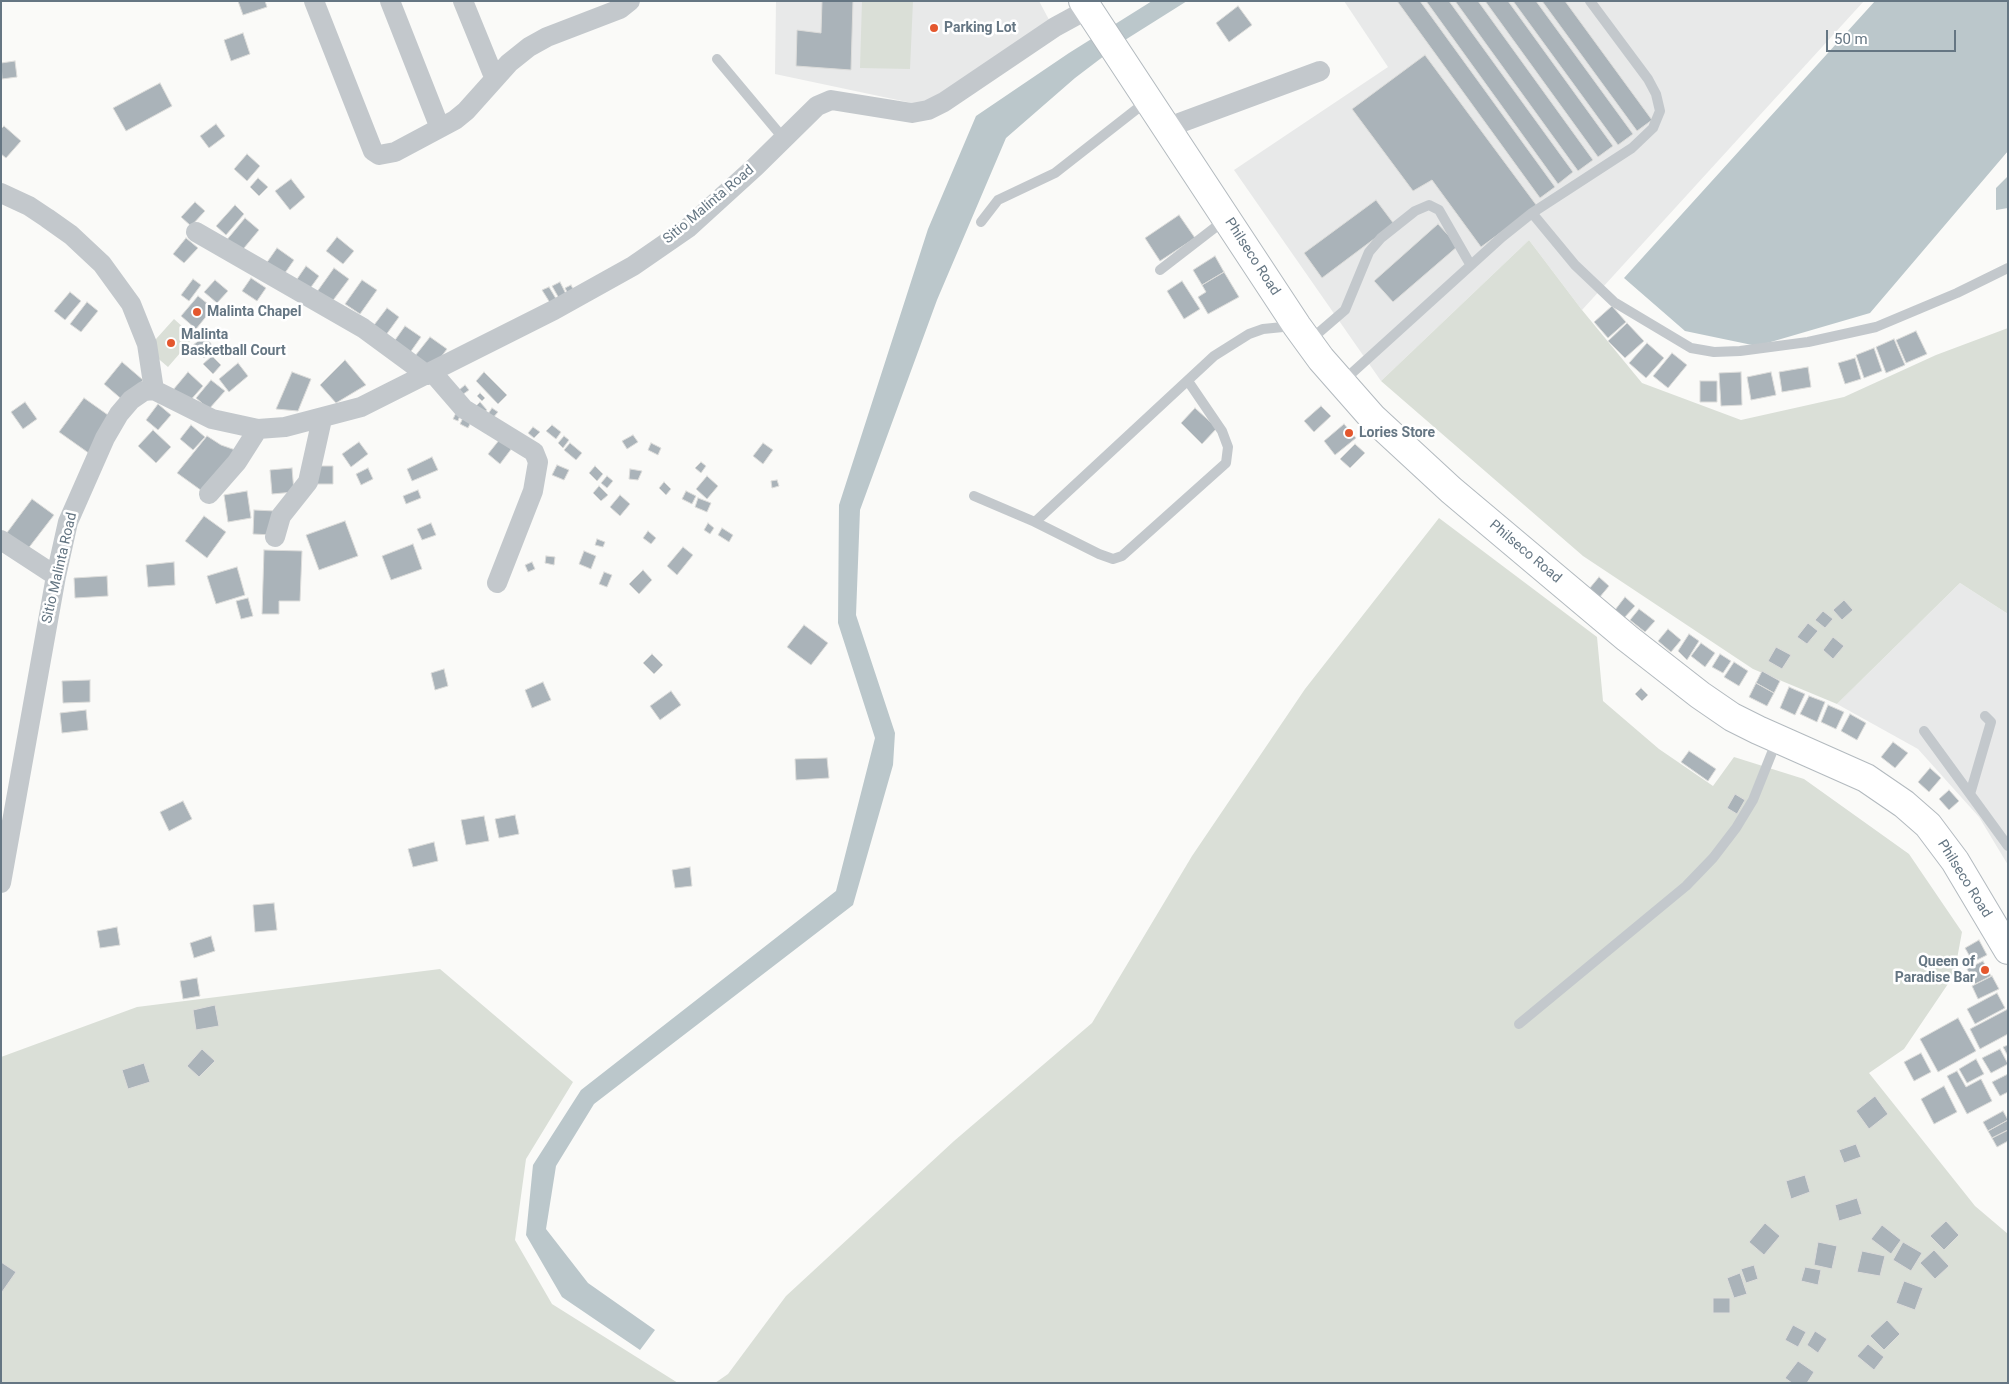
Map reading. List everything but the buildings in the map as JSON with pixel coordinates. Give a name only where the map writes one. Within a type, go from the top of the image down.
[{"type":"street","points":[[314,1],[373,151],[379,156],[385,155],[440,128],[466,111],[494,77],[518,54],[538,42],[620,9],[630,1]]},
{"type":"street","points":[[390,1],[440,128]]},
{"type":"street","points":[[463,1],[494,77]]},
{"type":"street","name":"Philseco Road","points":[[1088,9],[1303,334],[1341,383],[1372,417],[1412,455],[1627,638],[1732,717],[1866,778],[1887,790],[1928,825],[1964,875],[2008,950]]},
{"type":"street","name":"Sitio Malinta Road","points":[[1,883],[56,576],[68,522],[105,438],[119,414],[131,400],[144,391],[154,390],[212,420],[258,428],[285,427],[322,419],[361,407],[554,310],[633,266],[688,228],[817,106],[832,100],[912,113],[928,110],[944,102],[1055,27],[1088,9]]},
{"type":"street","points":[[1166,128],[1320,70]]},
{"type":"street","points":[[1,193],[29,206],[71,236],[102,264],[131,304],[147,344],[154,390]]},
{"type":"street","points":[[196,232],[363,328],[430,373],[464,409],[534,452],[538,462],[533,491],[497,583]]},
{"type":"street","points":[[276,537],[281,516],[308,482],[322,419]]},
{"type":"street","points":[[209,494],[237,462],[258,428]]},
{"type":"street","points":[[1,540],[56,576]]},
{"type":"lane","points":[[1341,383],[1470,264],[1532,213],[1632,148],[1653,128],[1660,111],[1656,94],[1648,79],[1590,1]]},
{"type":"lane","points":[[717,59],[784,139]]},
{"type":"lane","points":[[981,222],[998,200],[1055,173],[1148,101]]},
{"type":"lane","points":[[1035,522],[1214,356],[1233,342],[1263,329],[1303,334],[1345,310],[1369,252],[1381,238],[1415,211],[1429,205],[1440,210],[1470,264]]},
{"type":"lane","points":[[1532,213],[1575,265],[1614,302],[1691,348],[1703,350],[1750,350],[1808,342],[1876,327],[1957,293],[2008,268]]},
{"type":"lane","points":[[1160,270],[1226,218]]},
{"type":"lane","points":[[974,496],[1035,522],[1099,554],[1112,559],[1122,556],[1226,463],[1228,447],[1222,431],[1214,416],[1188,381]]},
{"type":"lane","points":[[1970,794],[1991,722],[1985,716]]},
{"type":"lane","points":[[1924,731],[2008,846]]},
{"type":"lane","points":[[1519,1024],[1686,886],[1713,858],[1736,828],[1753,800],[1778,739]]},
{"type":"shaded area","points":[[776,1],[1039,1],[1055,31],[926,106],[775,74]]},
{"type":"shaded area","points":[[862,1],[913,1],[910,69],[860,68]]},
{"type":"shaded area","points":[[1152,1],[1187,1],[1125,40],[1075,78],[1006,138],[937,300],[860,510],[856,615],[895,733],[893,765],[853,905],[594,1104],[556,1166],[546,1229],[588,1283],[655,1330],[640,1350],[562,1297],[526,1235],[533,1165],[581,1090],[836,891],[875,738],[838,623],[839,505],[928,229],[976,116],[1069,53]]},
{"type":"shaded area","points":[[1344,1],[1864,1],[1582,310],[1529,240],[1381,381],[1234,170],[1388,67]]},
{"type":"shaded area","points":[[1875,1],[2008,1],[2008,151],[1870,313],[1757,346],[1685,331],[1624,278]]},
{"type":"shaded area","points":[[2008,176],[2008,208],[1996,210],[1996,188]]},
{"type":"shaded area","points":[[1529,240],[1582,310],[1642,383],[1741,420],[1844,397],[1936,355],[2008,328],[2008,614],[1960,583],[1837,704],[1753,669],[1583,556],[1381,381]]},
{"type":"shaded area","name":"Malinta Basketball Court","points":[[174,319],[194,337],[168,367],[147,349]]},
{"type":"shaded area","points":[[1439,518],[1597,637],[1603,701],[1659,749],[1713,786],[1734,757],[1804,779],[1909,854],[1962,932],[1954,975],[1904,1049],[1869,1073],[1975,1206],[2008,1234],[2008,1383],[715,1383],[728,1374],[786,1296],[954,1141],[1092,1023],[1192,856],[1305,689]]},
{"type":"shaded area","points":[[1960,583],[2008,614],[2008,865],[1979,817],[1918,749],[1837,704]]},
{"type":"shaded area","points":[[440,969],[573,1082],[526,1159],[515,1240],[552,1304],[678,1383],[1,1383],[1,1057],[137,1007]]},
{"type":"place","name":"Parking Lot","points":[[934,28]]},
{"type":"place","name":"Malinta Chapel","points":[[197,312]]},
{"type":"place","name":"Malinta Basketball Court","points":[[171,343]]},
{"type":"place","name":"Lories Store","points":[[1349,433]]},
{"type":"place","name":"Queen of Paradise Bar","points":[[1985,970]]}]
